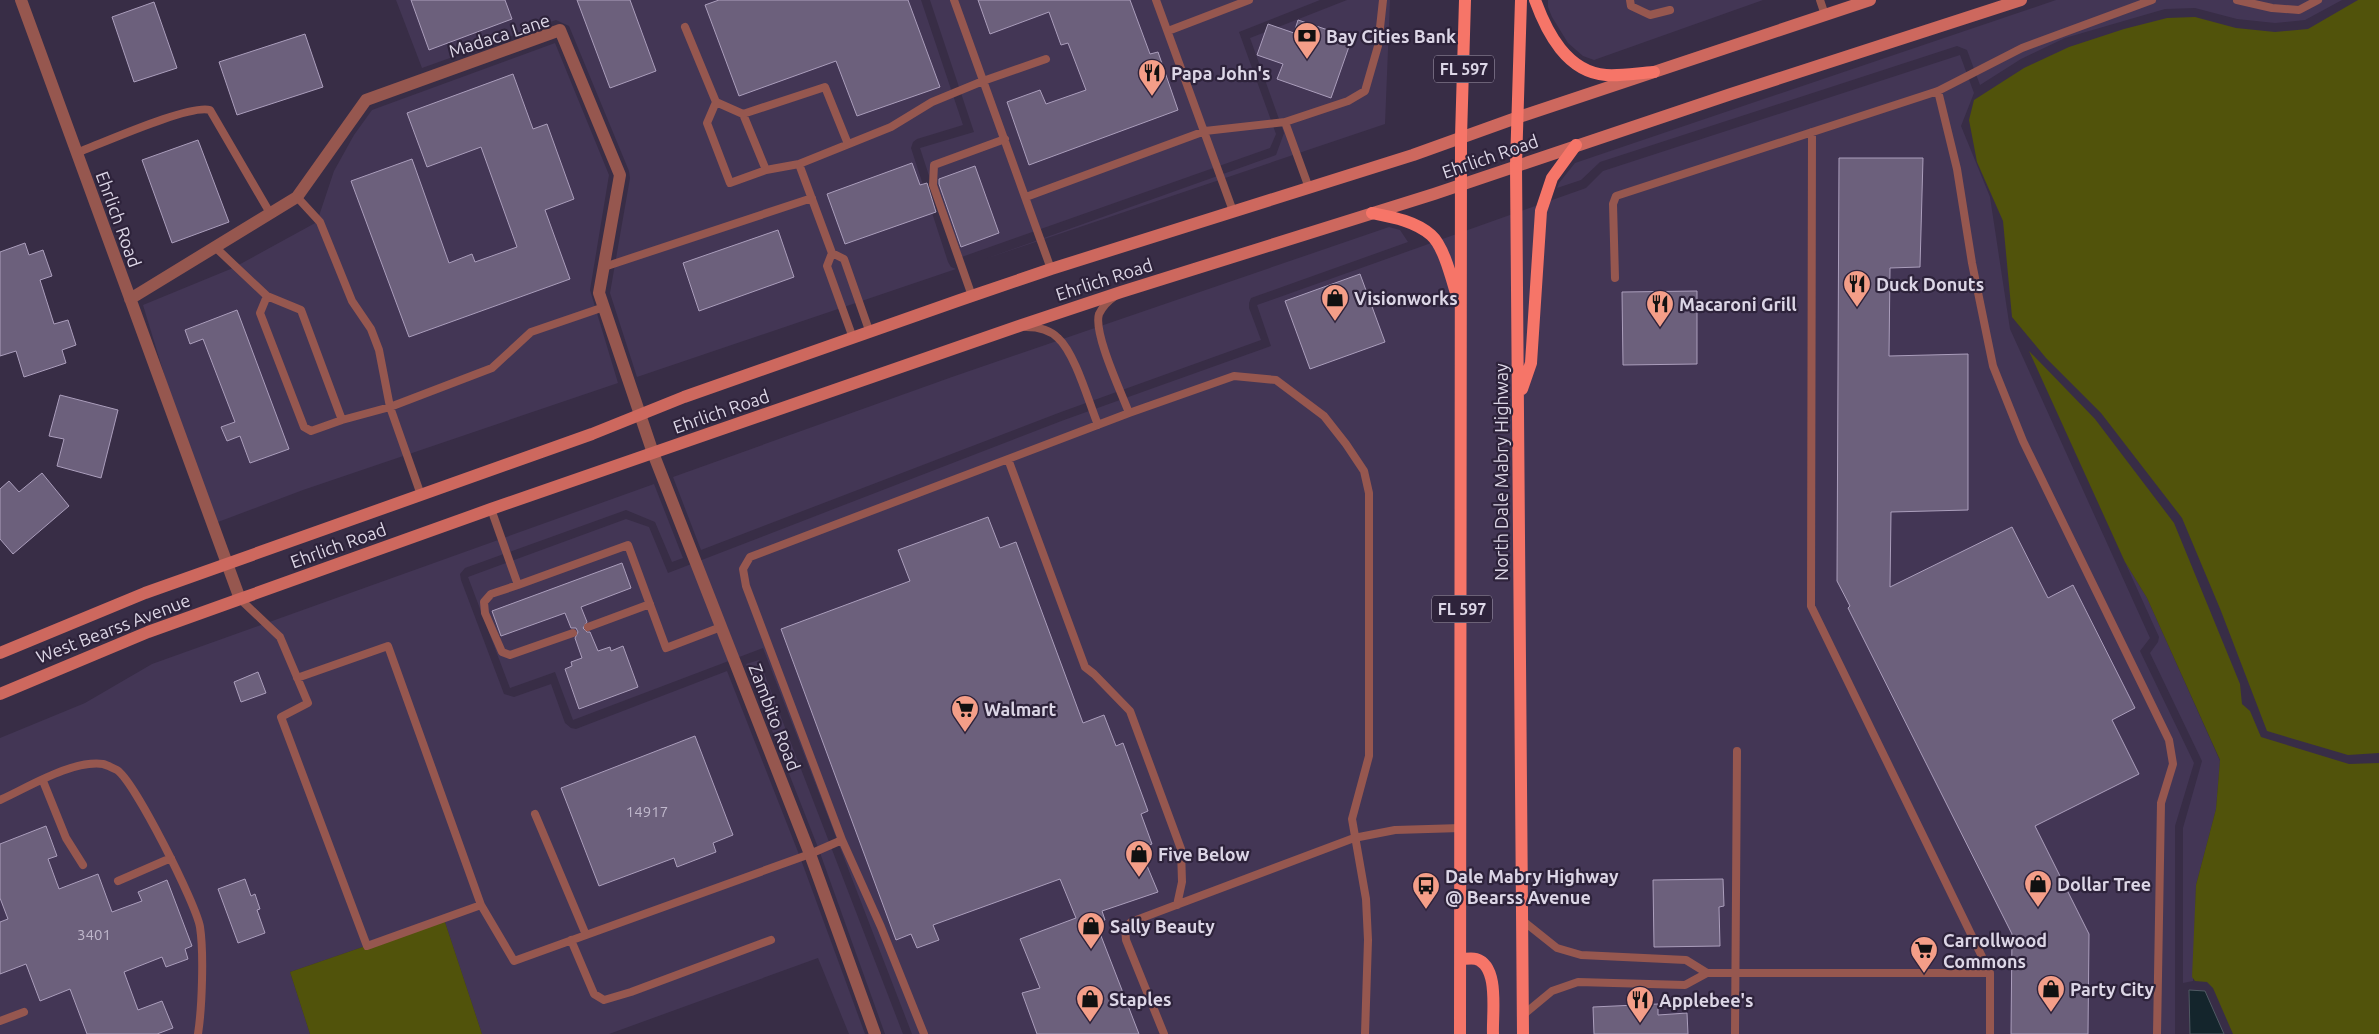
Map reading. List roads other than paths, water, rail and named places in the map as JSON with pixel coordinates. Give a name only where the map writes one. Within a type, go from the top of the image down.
[{"type":"main road","name":"FL 597","points":[[1460,1034],[1462,138],[1465,0]]},
{"type":"main road","name":"North Dale Mabry Highway","points":[[1521,0],[1516,165],[1523,1034]]},
{"type":"main road","points":[[1535,0],[1543,22],[1561,51],[1579,66],[1605,75],[1654,72]]},
{"type":"main road","name":"Ehrlich Road","points":[[226,564],[421,495],[684,397],[972,296],[1462,138],[1516,118],[1870,0]]},
{"type":"main road","name":"Ehrlich Road","points":[[240,598],[1019,326],[1462,184],[2021,0]]},
{"type":"main road","points":[[1518,398],[1530,363],[1541,211],[1552,178],[1576,145]]},
{"type":"main road","points":[[1372,213],[1402,220],[1432,235],[1444,257],[1462,315]]},
{"type":"main road","name":"West Bearss Avenue","points":[[0,653],[75,620],[226,564]]},
{"type":"main road","name":"West Bearss Avenue","points":[[0,694],[139,635],[240,598]]},
{"type":"main road","points":[[1460,959],[1476,959],[1485,964],[1491,973],[1493,1034]]},
{"type":"street","name":"Ehrlich Road","points":[[21,0],[240,598]]},
{"type":"street","name":"Madaca Lane","points":[[130,298],[297,197],[366,100],[560,30],[620,175],[599,293],[639,415]]},
{"type":"street","name":"Zambito Road","points":[[639,415],[810,854],[875,1034]]},
{"type":"lane","points":[[954,0],[1051,269]]},
{"type":"lane","points":[[1156,0],[1205,130],[1232,211]]},
{"type":"lane","points":[[1168,31],[1249,0]]},
{"type":"lane","points":[[1026,197],[1205,130],[1285,122],[1348,101],[1365,91],[1378,46],[1383,0]]},
{"type":"lane","points":[[1630,0],[1631,6],[1650,16],[1670,10]]},
{"type":"lane","points":[[1820,0],[1825,15]]},
{"type":"lane","points":[[1615,278],[1613,204],[1616,196],[1938,91],[2022,48],[2152,0]]},
{"type":"lane","points":[[2237,0],[2272,8],[2299,10],[2318,0]]},
{"type":"lane","points":[[685,27],[716,102],[743,114],[825,87],[848,144]]},
{"type":"lane","points":[[716,102],[706,123],[730,183],[766,170],[799,164],[891,128],[932,102],[983,81],[1046,60]]},
{"type":"lane","points":[[1938,91],[1957,169],[1972,263],[1994,366],[2024,441],[2169,740],[2173,764],[2161,803],[2158,1034]]},
{"type":"lane","points":[[76,153],[180,114],[203,108],[210,110],[270,213]]},
{"type":"lane","points":[[743,114],[766,170]]},
{"type":"lane","points":[[1285,122],[1309,188]]},
{"type":"lane","points":[[1812,132],[1811,606],[1990,973],[1990,1034]]},
{"type":"lane","points":[[972,296],[933,185],[934,165],[1005,139]]},
{"type":"lane","points":[[799,164],[832,253],[827,266],[853,338]]},
{"type":"lane","points":[[297,197],[320,222],[352,301],[371,329],[379,350],[390,407],[421,495]]},
{"type":"lane","points":[[604,268],[812,198]]},
{"type":"lane","points":[[215,247],[267,296],[301,310],[342,420]]},
{"type":"lane","points":[[832,253],[844,259],[870,332]]},
{"type":"lane","points":[[1122,292],[1103,307],[1099,315],[1098,327],[1107,357],[1129,414]]},
{"type":"lane","points":[[267,296],[260,313],[304,427],[311,431],[342,420],[390,407],[492,368],[530,332],[604,307]]},
{"type":"lane","points":[[1019,326],[1034,327],[1058,337],[1070,355],[1098,425]]},
{"type":"lane","points":[[924,1034],[881,927],[842,840],[746,586],[743,568],[750,557],[1098,425],[1234,376],[1276,380],[1324,416],[1364,471],[1369,493],[1369,756],[1353,809],[1354,838],[1366,899],[1368,940],[1365,1034]]},
{"type":"lane","points":[[1008,459],[1084,667],[1094,674],[1130,711],[1181,849],[1182,882],[1177,905]]},
{"type":"lane","points":[[491,509],[518,585]]},
{"type":"lane","points":[[573,633],[510,656],[502,652],[485,613],[484,602],[491,594],[628,545],[666,648],[721,627]]},
{"type":"lane","points":[[240,598],[280,637],[308,703],[281,717],[367,946],[481,905]]},
{"type":"lane","points":[[588,627],[650,604]]},
{"type":"lane","points":[[297,678],[388,646],[481,905],[514,961],[810,854],[842,840]]},
{"type":"lane","points":[[1735,1034],[1737,751]]},
{"type":"lane","points":[[0,800],[76,765],[104,764],[118,770],[151,819],[200,926],[201,956],[198,1034]]},
{"type":"lane","points":[[42,781],[66,838],[83,865]]},
{"type":"lane","points":[[535,814],[586,935]]},
{"type":"lane","points":[[1164,1034],[1126,940],[1125,928],[1131,922],[1354,838],[1394,830],[1461,828]]},
{"type":"lane","points":[[118,881],[170,858]]},
{"type":"lane","points":[[1522,920],[1557,948],[1581,956],[1686,960],[1707,973]]},
{"type":"lane","points":[[571,940],[594,994],[604,1000],[631,992],[771,940]]},
{"type":"lane","points":[[1523,1015],[1552,991],[1578,982],[1685,984],[1707,973],[1990,973]]},
{"type":"lane","points":[[0,1020],[24,1012]]},
{"type":"water","points":[[2189,990],[2205,991],[2224,1034],[2190,1034]]},
{"type":"place","name":"Bay Cities Bank","points":[[1307,60]]},
{"type":"place","name":"Papa John's","points":[[1152,97]]},
{"type":"place","name":"Duck Donuts","points":[[1857,308]]},
{"type":"place","name":"Visionworks","points":[[1335,322]]},
{"type":"place","name":"Macaroni Grill","points":[[1660,328]]},
{"type":"place","name":"Walmart","points":[[965,733]]},
{"type":"place","name":"Five Below","points":[[1139,878]]},
{"type":"place","name":"Dollar Tree","points":[[2038,908]]},
{"type":"place","name":"Dale Mabry Highway @ Bearss Avenue","points":[[1426,910]]},
{"type":"place","name":"Sally Beauty","points":[[1091,950]]},
{"type":"place","name":"Carrollwood Commons","points":[[1924,974]]},
{"type":"place","name":"Party City","points":[[2051,1013]]},
{"type":"place","name":"Staples","points":[[1090,1023]]},
{"type":"place","name":"Applebee's","points":[[1640,1024]]}]
